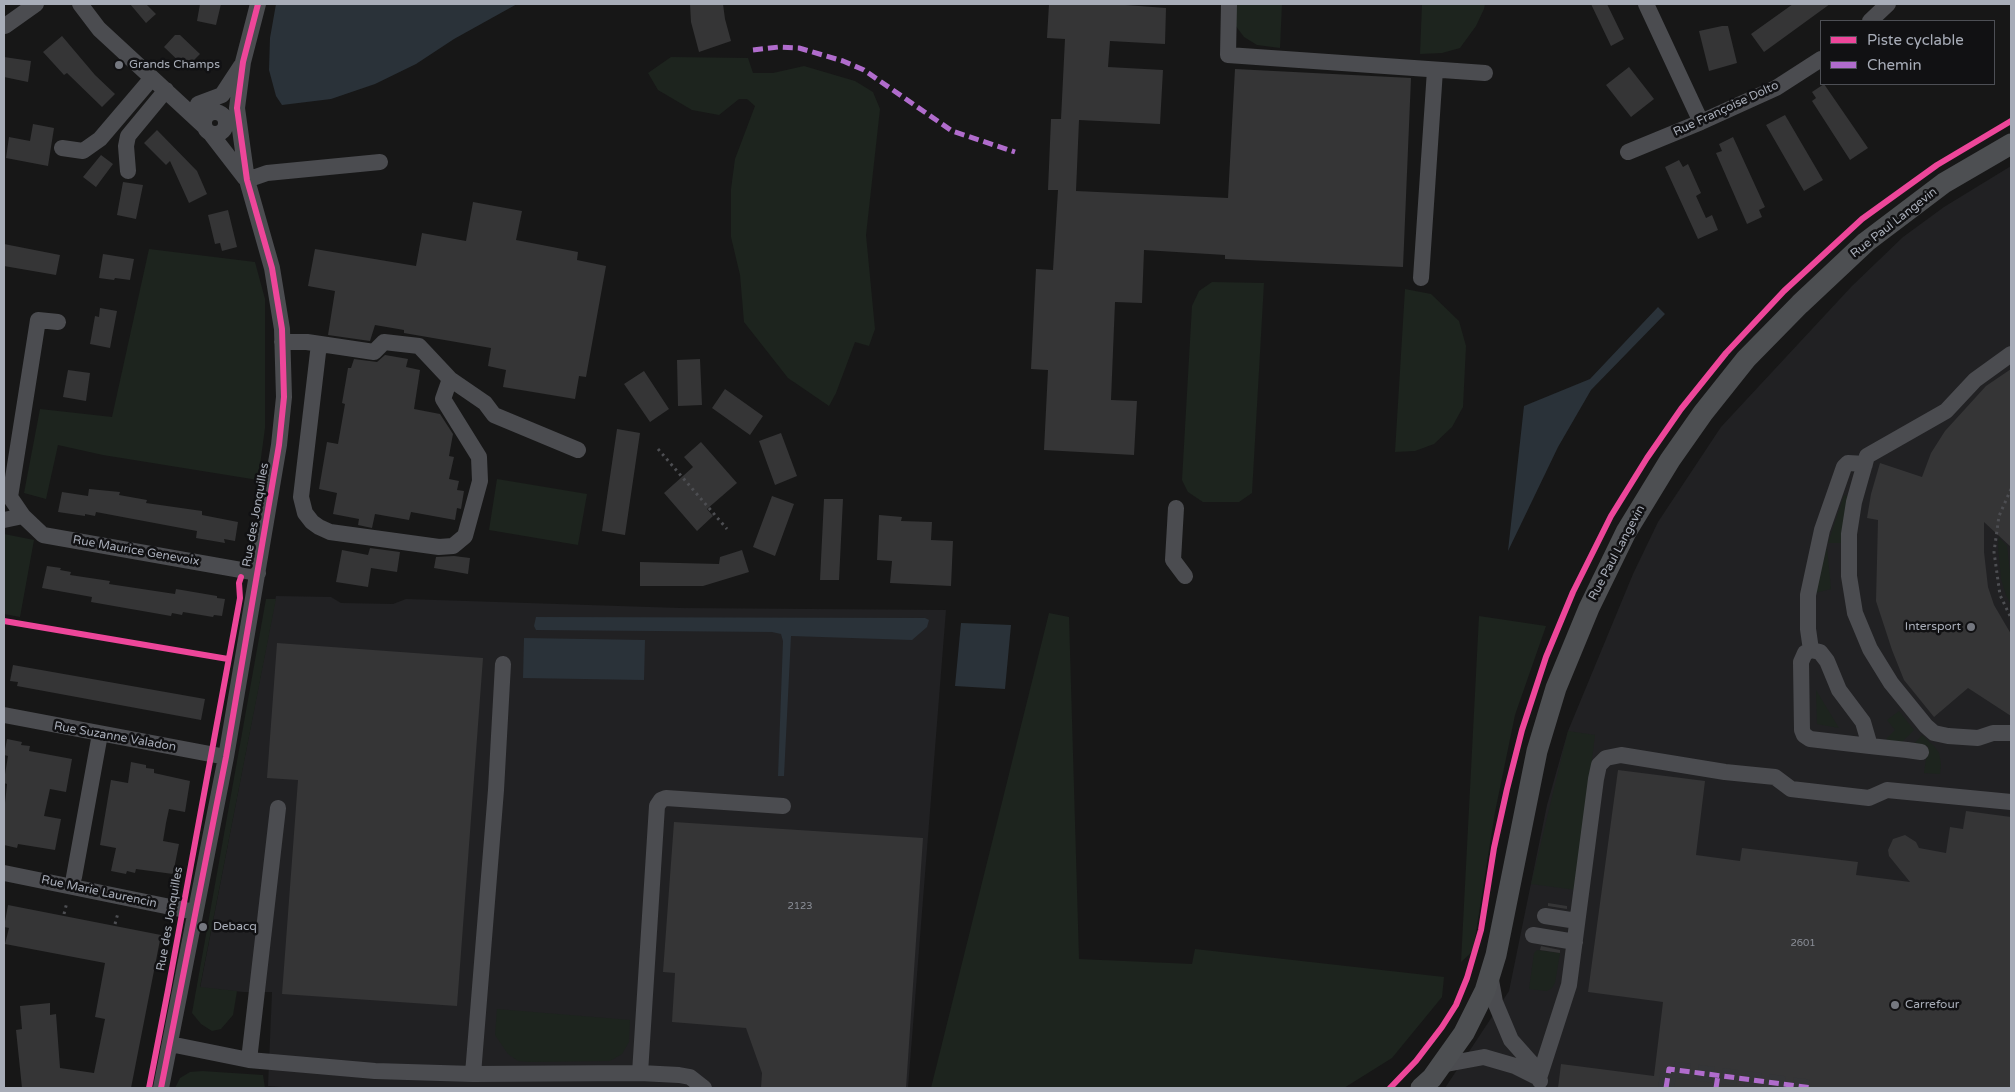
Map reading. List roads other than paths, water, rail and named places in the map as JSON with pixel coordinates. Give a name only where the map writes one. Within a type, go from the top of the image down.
[{"type":"main road","name":"Rue Paul Langevin","points":[[1421,1088],[1432,1078],[1464,1033],[1485,991],[1496,955],[1537,751],[1556,688],[1589,608],[1626,532],[1670,460],[1703,413],[1746,359],[1858,249],[1944,184],[2011,144]]},
{"type":"street","points":[[5,26],[36,4]]},
{"type":"street","points":[[80,4],[99,28],[170,93],[207,118],[224,116],[226,124]]},
{"type":"street","name":"Rue des Jonquilles","points":[[161,1088],[226,757],[279,445],[284,397],[282,329],[272,268],[247,180],[237,108],[243,62],[258,4]]},
{"type":"street","points":[[1229,4],[1228,55],[1485,73]]},
{"type":"street","points":[[1646,4],[1701,122]]},
{"type":"street","points":[[1871,20],[1888,4]]},
{"type":"street","name":"Rue Françoise Dolto","points":[[1628,152],[1776,88],[1820,60]]},
{"type":"street","points":[[207,118],[243,62]]},
{"type":"street","points":[[1421,278],[1435,70]]},
{"type":"street","points":[[62,148],[83,151],[100,139],[152,78]]},
{"type":"street","points":[[170,93],[207,118]]},
{"type":"street","points":[[128,171],[126,146],[128,136],[170,93]]},
{"type":"street","name":"Rue des Jonquilles","points":[[237,108],[226,124],[241,145]]},
{"type":"street","name":"Rue des Jonquilles","points":[[207,118],[247,180]]},
{"type":"street","points":[[247,180],[267,174],[380,162]]},
{"type":"street","name":"Rue Maurice Genevoix","points":[[58,322],[38,320],[10,497],[23,516],[43,536],[258,573]]},
{"type":"street","points":[[282,342],[320,344],[374,352],[384,342],[420,346],[450,379],[485,403],[494,415],[578,450]]},
{"type":"street","points":[[320,344],[300,497],[305,513],[312,522],[319,528],[330,532],[439,547],[453,546],[465,536],[480,481],[479,457],[443,399],[450,379]]},
{"type":"street","points":[[2011,354],[1975,380],[1946,411],[1867,456],[1854,502],[1849,534],[1849,576],[1855,613],[1870,649],[1891,682],[1926,726],[1934,732],[1948,736],[1978,738],[1993,733],[2011,733]]},
{"type":"street","points":[[1811,650],[1808,629],[1808,595],[1822,530],[1844,467],[1848,463],[1865,464]]},
{"type":"street","points":[[1176,508],[1173,560],[1186,576]]},
{"type":"street","points":[[4,520],[23,516]]},
{"type":"street","points":[[1870,746],[1863,722],[1839,690],[1827,661],[1820,652],[1811,650],[1805,654],[1801,662],[1802,730],[1804,736],[1810,739],[1921,752]]},
{"type":"street","points":[[473,1074],[496,790],[504,664]]},
{"type":"street","name":"Rue Suzanne Valadon","points":[[4,716],[226,757]]},
{"type":"street","points":[[74,877],[100,734]]},
{"type":"street","points":[[1540,1083],[1548,1046],[1569,985],[1596,779],[1600,765],[1606,758],[1621,755],[1725,772],[1774,777],[1791,789],[1870,798],[1887,790],[2011,802]]},
{"type":"street","points":[[640,1073],[657,806],[661,800],[666,798],[783,806]]},
{"type":"street","points":[[249,1060],[278,808]]},
{"type":"street","name":"Rue Marie Laurencin","points":[[4,873],[195,912]]},
{"type":"street","points":[[1545,916],[1577,921]]},
{"type":"street","points":[[1534,935],[1575,942]]},
{"type":"street","points":[[1490,975],[1495,1002],[1511,1040],[1535,1067],[1540,1083]]},
{"type":"street","points":[[170,1044],[249,1060],[375,1070],[473,1074],[640,1073],[690,1077],[704,1088]]},
{"type":"street","points":[[1441,1066],[1484,1057],[1515,1066],[1540,1083]]},
{"type":"tunnel","points":[[1666,1088],[1669,1069],[1813,1088]]},
{"type":"place","name":"Grands Champs","points":[[119,65]]},
{"type":"place","name":"Intersport","points":[[1971,627]]},
{"type":"place","name":"Debacq","points":[[203,927]]},
{"type":"place","name":"Carrefour","points":[[1895,1005]]}]
